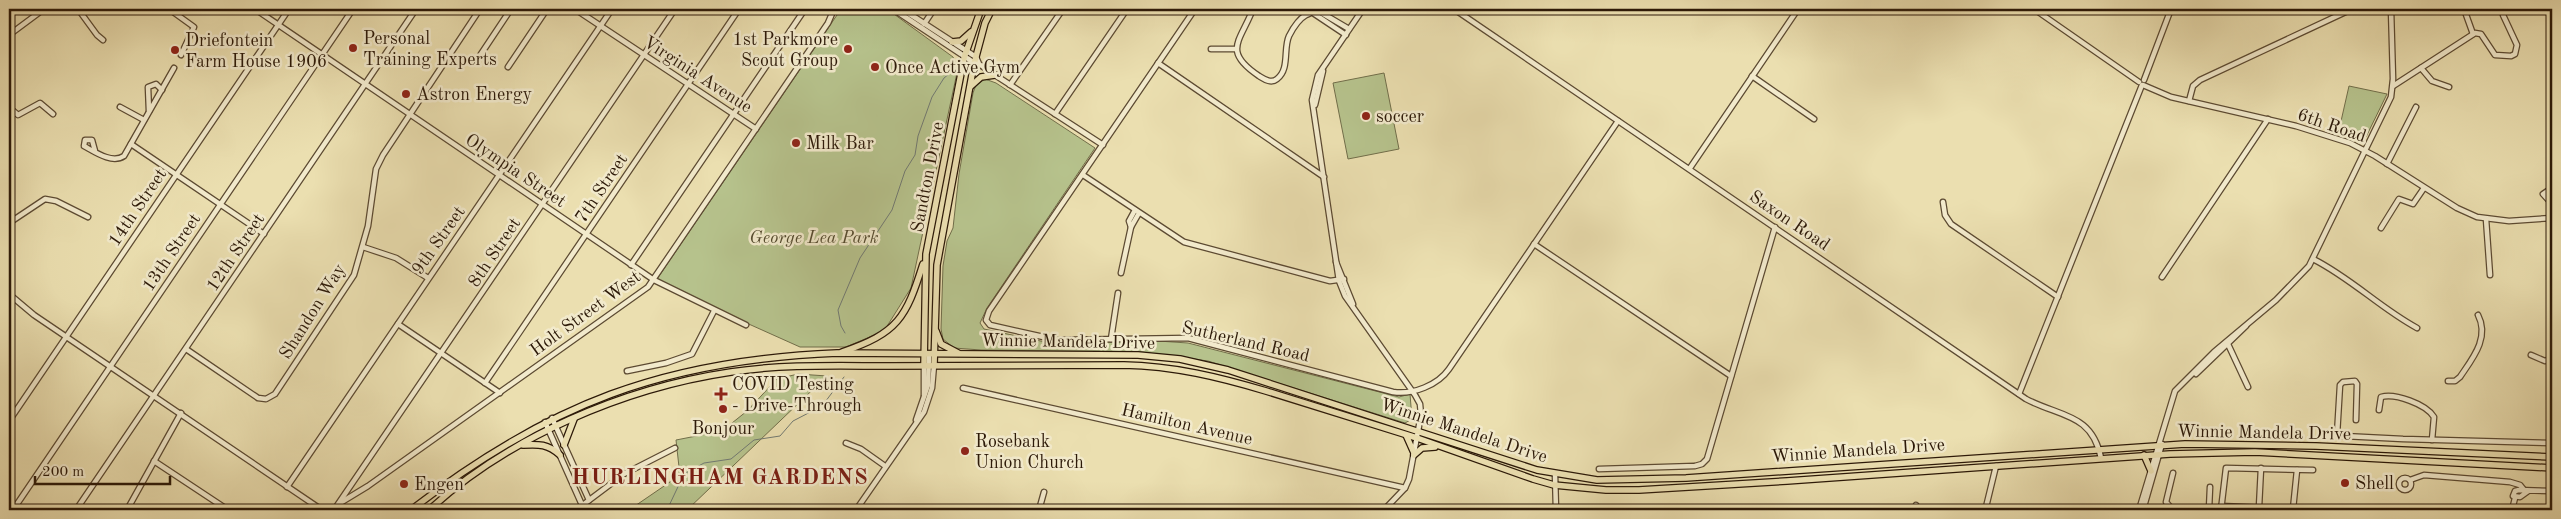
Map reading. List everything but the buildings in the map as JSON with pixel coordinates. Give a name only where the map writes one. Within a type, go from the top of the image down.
[{"type":"main road","name":"Sandton Drive","points":[[929,354],[926,254],[964,58],[972,30],[981,9]]},
{"type":"main road","name":"Sandton Drive","points":[[929,354],[934,324],[937,265],[970,87],[977,64],[976,57],[992,9]]},
{"type":"main road","points":[[952,42],[961,41],[972,30]]},
{"type":"main road","points":[[970,87],[981,77],[995,75]]},
{"type":"main road","points":[[837,353],[878,337],[900,320],[915,289],[926,254]]},
{"type":"main road","points":[[934,324],[941,344],[960,354]]},
{"type":"main road","name":"Winnie Mandela Drive","points":[[412,510],[469,466],[552,418],[608,394],[680,372],[773,357],[837,353],[1138,355],[1180,359],[1228,370],[1555,474],[1597,480],[1656,479],[2160,446],[2264,444],[2552,457]]},
{"type":"main road","points":[[929,354],[929,365]]},
{"type":"main road","points":[[929,354],[929,365]]},
{"type":"main road","name":"Winnie Mandela Drive","points":[[428,510],[484,468],[549,430],[574,419],[634,396],[690,380],[730,372],[772,367],[1124,364],[1180,369],[1229,380],[1417,438],[1554,485],[1606,490],[1640,490],[2158,454],[2255,452],[2552,468]]},
{"type":"main road","points":[[564,445],[574,419]]},
{"type":"main road","points":[[1406,435],[1414,454],[1422,448],[1443,448]]},
{"type":"main road","points":[[521,446],[545,445],[551,447],[560,455]]},
{"type":"main road","points":[[2144,455],[2151,471]]},
{"type":"street","points":[[9,35],[44,9]]},
{"type":"street","points":[[78,9],[97,35],[103,40]]},
{"type":"street","points":[[169,9],[194,26],[182,55]]},
{"type":"street","name":"Olympia Street","points":[[255,9],[654,280],[714,311],[746,324]]},
{"type":"street","name":"14th Street","points":[[9,421],[289,9]]},
{"type":"street","name":"13th Street","points":[[13,510],[353,9]]},
{"type":"street","name":"12th Street","points":[[76,510],[416,9]]},
{"type":"street","name":"Shandon Way","points":[[186,349],[258,398],[269,399],[279,389],[347,287],[357,267],[363,247],[376,169],[408,114],[480,9]]},
{"type":"street","points":[[477,60],[511,9]]},
{"type":"street","points":[[508,67],[547,9]]},
{"type":"street","name":"Virginia Avenue","points":[[575,9],[756,129]]},
{"type":"street","name":"9th Street","points":[[287,487],[612,9]]},
{"type":"street","name":"8th Street","points":[[334,510],[340,504],[675,9]]},
{"type":"street","name":"7th Street","points":[[485,383],[739,9]]},
{"type":"street","points":[[631,265],[805,9]]},
{"type":"street","name":"Holt Street West","points":[[340,504],[636,296],[654,280],[828,23],[834,9]]},
{"type":"street","points":[[893,9],[964,58],[995,75],[1103,145]]},
{"type":"street","points":[[902,9],[976,57]]},
{"type":"street","points":[[921,29],[934,9]]},
{"type":"street","points":[[1010,85],[1063,9]]},
{"type":"street","points":[[1055,114],[1127,9]]},
{"type":"street","points":[[1195,9],[1083,175],[1175,237],[1192,245],[1341,280]]},
{"type":"street","points":[[1253,9],[1236,49],[1239,59],[1265,80],[1275,81],[1286,61],[1289,36],[1300,21],[1314,10]]},
{"type":"street","points":[[1363,9],[1318,75],[1313,90],[1335,261],[1345,296],[1353,305],[1421,407],[1419,430],[1409,479],[1405,488],[1384,510]]},
{"type":"street","name":"Saxon Road","points":[[1454,9],[2019,394],[2082,424],[2095,438],[2100,458]]},
{"type":"street","points":[[1690,168],[1798,9]]},
{"type":"street","name":"6th Road","points":[[2034,9],[2134,78],[2171,97],[2268,119],[2318,133],[2365,150],[2457,208],[2486,219],[2509,221],[2552,218]]},
{"type":"street","points":[[2019,394],[2171,9]]},
{"type":"street","points":[[2189,102],[2193,86],[2200,80],[2352,9]]},
{"type":"street","points":[[2143,510],[2175,391],[2282,294],[2313,259],[2389,102],[2393,86],[2391,9]]},
{"type":"street","points":[[2464,9],[2473,34]]},
{"type":"street","points":[[1314,10],[1349,29]]},
{"type":"street","points":[[1314,10],[1346,35]]},
{"type":"street","points":[[2393,86],[2473,34],[2480,34],[2495,54],[2511,56],[2515,54],[2516,45],[2503,15]]},
{"type":"street","points":[[1211,49],[1236,49]]},
{"type":"street","points":[[1158,63],[1324,177]]},
{"type":"street","points":[[95,151],[111,159],[122,158],[174,68]]},
{"type":"street","points":[[2421,68],[2432,81],[2449,88]]},
{"type":"street","points":[[1752,76],[1814,119]]},
{"type":"street","points":[[149,111],[148,88],[156,84],[162,90]]},
{"type":"street","points":[[9,107],[14,113],[24,114],[40,103],[53,114]]},
{"type":"street","points":[[120,107],[144,120]]},
{"type":"street","points":[[2388,164],[2416,107]]},
{"type":"street","points":[[2162,277],[2268,119]]},
{"type":"street","name":"Sutherland Road","points":[[1083,175],[989,311],[986,320],[991,326],[1050,339],[1188,338],[1401,392],[1430,385],[1445,376],[1618,121]]},
{"type":"street","points":[[131,144],[264,234]]},
{"type":"street","points":[[2381,228],[2399,199],[2413,204],[2424,188]]},
{"type":"street","points":[[2548,191],[2552,196]]},
{"type":"street","points":[[2548,191],[2552,204]]},
{"type":"street","points":[[9,223],[38,201],[52,199],[88,217]]},
{"type":"street","points":[[1943,202],[1945,215],[1951,224],[2058,297]]},
{"type":"street","points":[[1131,227],[1129,221],[1134,210]]},
{"type":"street","points":[[1121,273],[1131,227],[1139,213]]},
{"type":"street","points":[[2486,219],[2490,275]]},
{"type":"street","points":[[1599,469],[1650,464],[1680,467],[1704,462],[1709,452],[1775,228]]},
{"type":"street","points":[[1534,244],[1731,376]]},
{"type":"street","points":[[363,247],[396,258],[428,278]]},
{"type":"street","points":[[2313,259],[2334,270],[2384,307],[2417,328]]},
{"type":"street","points":[[1111,339],[1118,293]]},
{"type":"street","points":[[9,294],[29,312],[322,510]]},
{"type":"street","points":[[627,371],[666,363],[692,354],[714,311]]},
{"type":"street","points":[[2448,381],[2455,381],[2460,377],[2480,344],[2483,331],[2478,315]]},
{"type":"street","points":[[398,324],[500,393]]},
{"type":"street","points":[[2227,342],[2248,388]]},
{"type":"street","points":[[2531,355],[2545,361],[2552,358]]},
{"type":"street","points":[[916,422],[924,397],[929,365]]},
{"type":"street","points":[[856,510],[924,412],[930,396],[929,365]]},
{"type":"street","points":[[2337,435],[2340,385],[2343,382],[2353,381],[2357,384],[2356,420]]},
{"type":"street","name":"Hamilton Avenue","points":[[963,388],[1405,488]]},
{"type":"street","points":[[2379,410],[2381,397],[2394,395],[2428,410],[2434,417],[2432,440]]},
{"type":"street","points":[[129,509],[181,413]]},
{"type":"street","points":[[552,418],[589,500]]},
{"type":"street","points":[[545,422],[582,506]]},
{"type":"street","points":[[2324,434],[2432,440],[2552,443]]},
{"type":"street","points":[[846,443],[861,449],[885,466]]},
{"type":"street","points":[[576,510],[624,474],[675,448]]},
{"type":"street","points":[[2139,510],[2158,454]]},
{"type":"street","points":[[154,461],[228,510]]},
{"type":"street","points":[[1996,466],[1986,507],[2009,510]]},
{"type":"street","points":[[2259,507],[2261,468]]},
{"type":"street","points":[[2296,470],[2293,509],[2259,507],[2221,508],[2224,469],[2313,470]]},
{"type":"street","points":[[2172,473],[2166,502],[2172,509],[2209,509],[2210,488]]},
{"type":"street","points":[[1555,474],[1556,510]]},
{"type":"street","points":[[2410,480],[2424,475],[2510,482],[2520,485],[2526,491]]},
{"type":"street","points":[[2512,510],[2515,498],[2526,491],[2552,491]]},
{"type":"street","points":[[1040,510],[1044,492]]},
{"type":"green space","name":"George Lea Park","points":[[836,9],[887,9],[953,57],[958,68],[911,288],[884,331],[846,347],[800,347],[655,282],[837,15]]},
{"type":"green space","name":"soccer","points":[[1384,73],[1399,149],[1348,159],[1333,83]]},
{"type":"green space","points":[[985,79],[996,83],[1095,148],[987,308],[980,323],[984,329],[1050,343],[1158,341],[1188,343],[1399,397],[1410,394],[1412,419],[1405,423],[1208,361],[1141,352],[954,348],[943,339],[941,329],[943,266],[947,241],[953,228],[959,174],[973,93],[976,85]]},
{"type":"green space","points":[[2349,86],[2387,94],[2366,137],[2360,139],[2339,130]]},
{"type":"green space","points":[[798,374],[827,376],[687,510],[629,510],[670,482],[679,467],[676,440],[722,431],[747,411],[777,379]]},
{"type":"waterway","points":[[845,333],[841,326],[838,310],[860,258],[892,210],[905,171],[915,155],[918,136],[932,97],[944,78],[955,69]]},
{"type":"waterway","points":[[667,510],[684,474],[704,463],[731,459],[754,440],[780,436],[793,421],[822,406],[844,377]]},
{"type":"place","name":"Personal Training Experts","points":[[353,48]]},
{"type":"place","name":"1st Parkmore Scout Group","points":[[848,49]]},
{"type":"place","name":"Driefontein Farm House 1906","points":[[175,50]]},
{"type":"place","name":"Once Active Gym","points":[[875,67]]},
{"type":"place","name":"Astron Energy","points":[[406,94]]},
{"type":"place","name":"soccer","points":[[1366,116]]},
{"type":"place","name":"Milk Bar","points":[[796,143]]},
{"type":"place","name":"COVID Testing - Drive-Through","points":[[721,394]]},
{"type":"place","name":"Bonjour","points":[[723,409]]},
{"type":"place","name":"Rosebank Union Church","points":[[965,451]]},
{"type":"place","name":"Shell","points":[[2345,483]]},
{"type":"place","name":"Engen","points":[[404,484]]},
{"type":"district","name":"HURLINGHAM GARDENS","points":[[720,476]]}]
